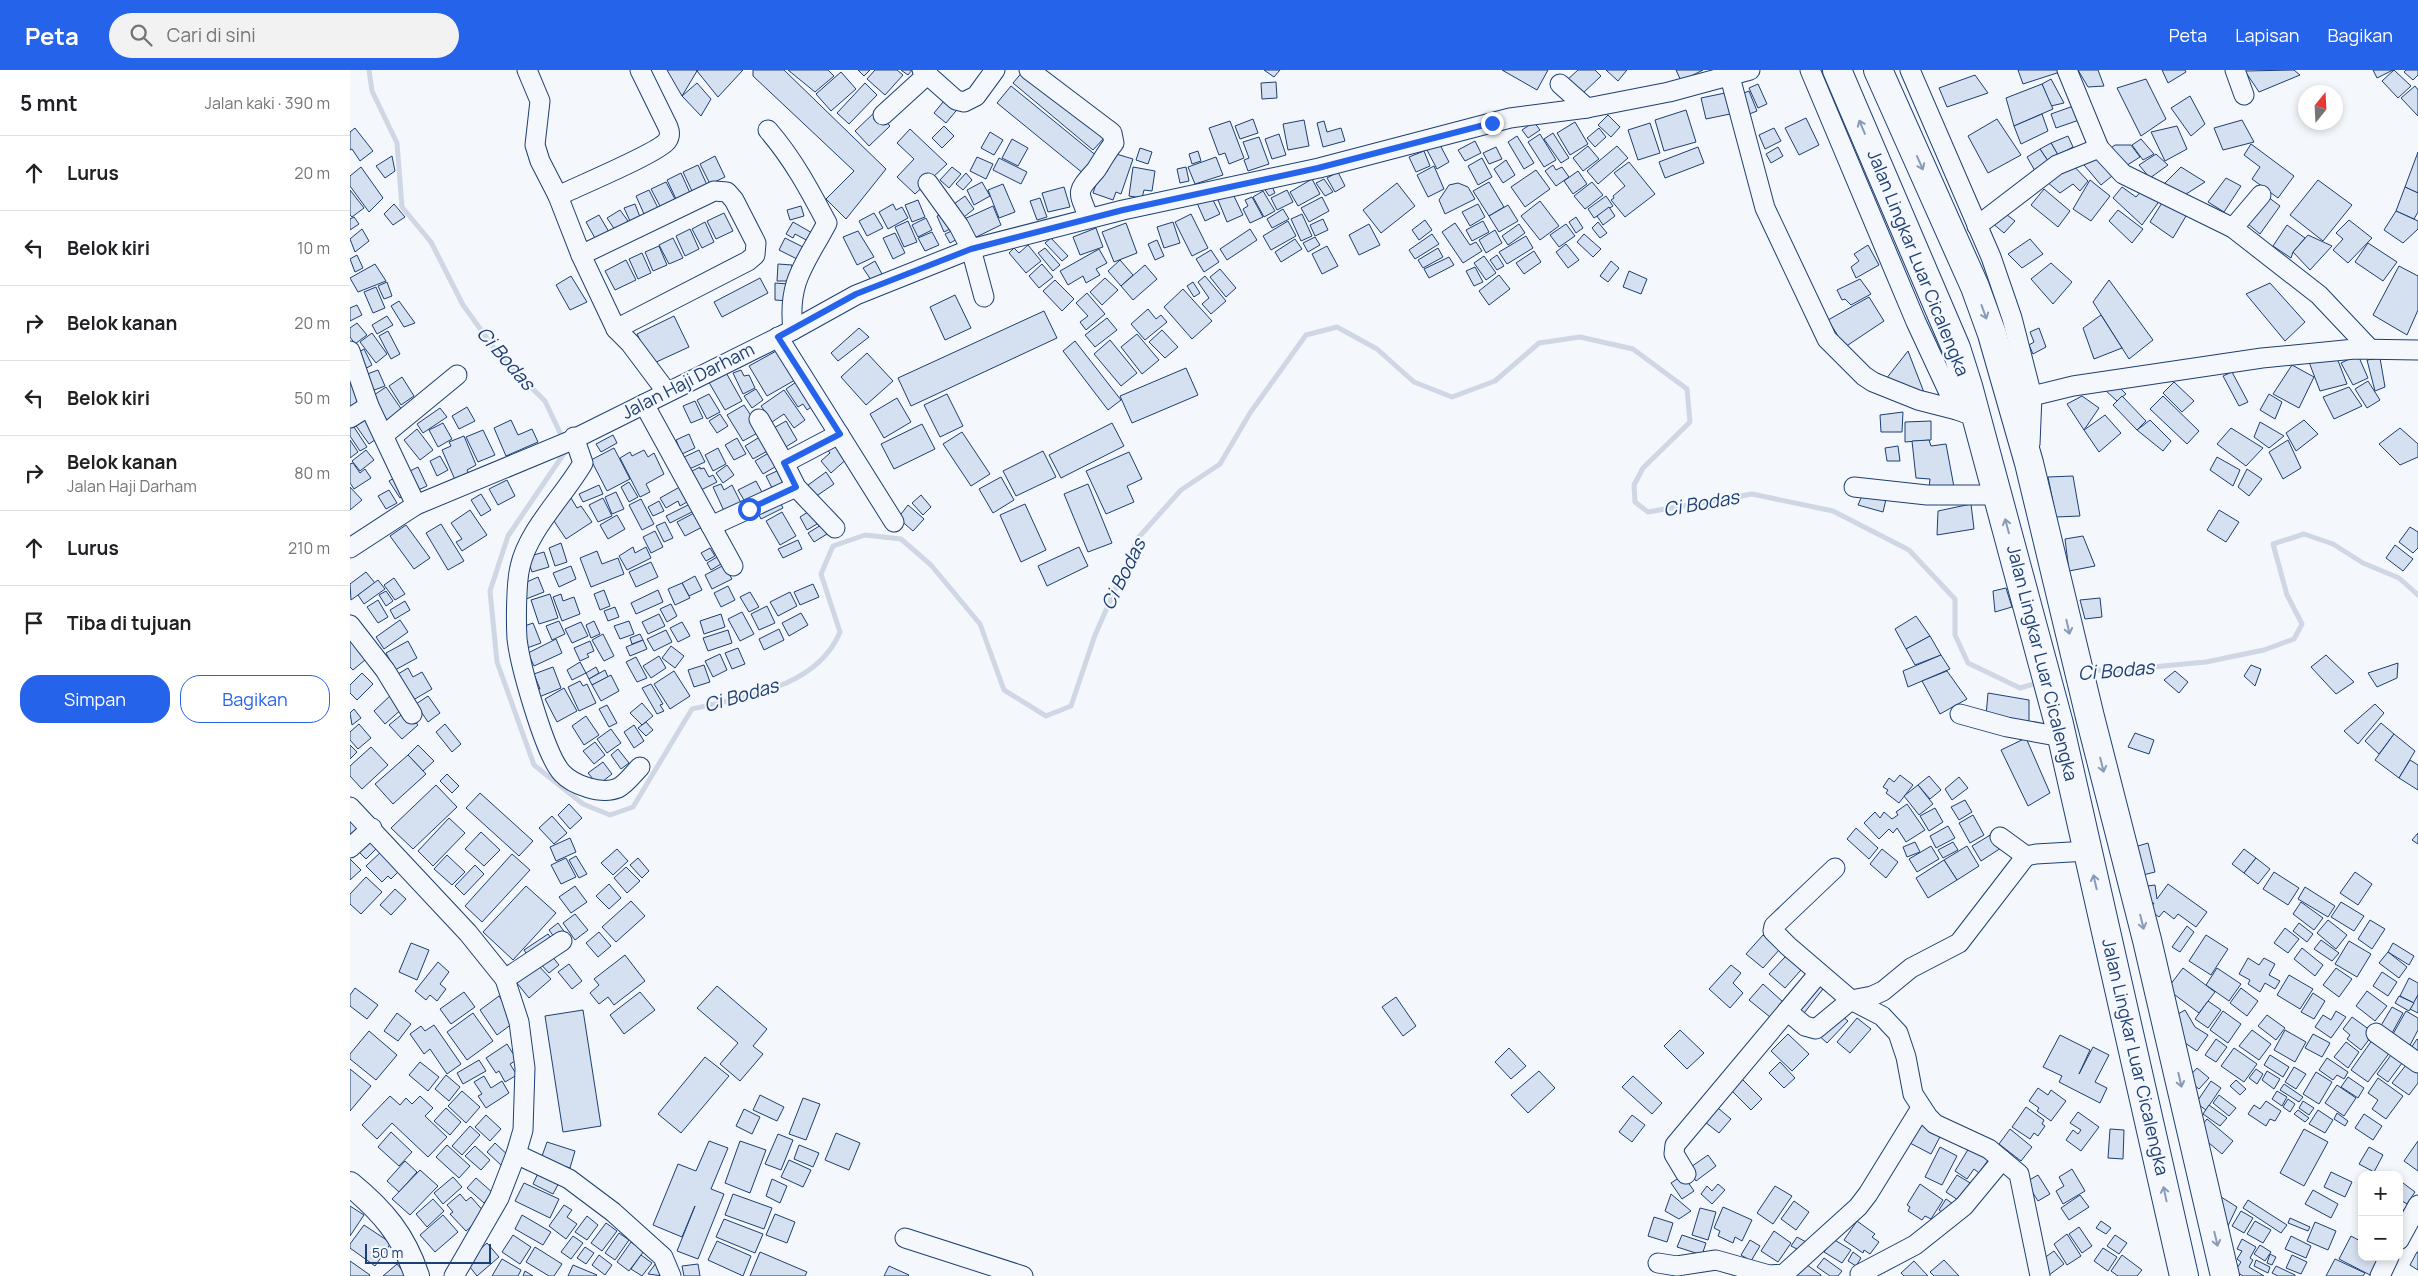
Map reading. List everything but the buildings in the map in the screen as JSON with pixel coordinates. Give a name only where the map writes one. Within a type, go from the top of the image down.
[{"type":"highway","name":"Jalan Lingkar Luar Cicalengka","points":[[1878,70],[1975,287],[1992,334],[2029,463],[2090,717],[2151,958],[2225,1276]]},
{"type":"highway","name":"Jalan Lingkar Luar Cicalengka","points":[[1838,72],[1956,348],[1967,414],[1998,495],[2060,731],[2184,1276]]},
{"type":"main road","points":[[350,1184],[383,1214],[402,1238],[417,1276]]},
{"type":"street","points":[[527,70],[540,101],[535,145],[540,161],[558,196],[581,255],[616,330],[630,343],[666,391]]},
{"type":"street","points":[[558,196],[637,159],[667,141],[670,133],[668,126],[640,70]]},
{"type":"street","points":[[883,115],[925,72],[956,100],[964,102],[976,96],[995,70]]},
{"type":"street","points":[[1030,70],[1107,129],[1114,137],[1114,143],[1096,169],[1082,183],[1080,197],[1089,218]]},
{"type":"street","name":"Jalan Haji Darham","points":[[416,505],[572,439],[785,333],[856,294],[971,249],[1089,218],[1318,168],[1510,118],[1587,108],[1669,92],[1728,73],[1750,70]]},
{"type":"street","points":[[1810,70],[1916,322],[1967,414]]},
{"type":"street","points":[[1910,70],[1991,257],[2012,318],[2032,396],[2029,463]]},
{"type":"street","points":[[2067,70],[2099,148],[2123,174],[2233,228],[2319,295],[2370,349]]},
{"type":"street","points":[[2235,70],[2244,95]]},
{"type":"street","points":[[1728,73],[1766,208],[1827,339],[1864,376],[1873,382],[1918,400],[1967,414]]},
{"type":"street","points":[[1560,84],[1587,108]]},
{"type":"street","points":[[768,130],[790,155],[827,223],[805,259],[794,286],[785,333],[840,434],[894,522]]},
{"type":"street","points":[[1977,226],[2057,165],[2099,148]]},
{"type":"street","points":[[928,183],[959,226],[971,249],[984,297]]},
{"type":"street","points":[[581,255],[714,191],[722,190],[727,192],[734,200],[756,243],[755,255],[748,261],[616,330]]},
{"type":"street","points":[[2233,228],[2261,195]]},
{"type":"street","points":[[2032,396],[2073,386],[2130,376],[2213,367],[2262,358],[2370,349],[2418,350]]},
{"type":"street","points":[[350,351],[369,406],[416,505],[350,548]]},
{"type":"street","points":[[384,435],[457,375]]},
{"type":"street","points":[[644,404],[733,566]]},
{"type":"street","points":[[350,418],[369,406]]},
{"type":"street","points":[[759,419],[796,487],[835,528]]},
{"type":"street","points":[[784,463],[840,434]]},
{"type":"street","points":[[572,439],[583,463],[570,487],[527,547],[520,567],[517,639],[544,737],[560,771],[574,784],[595,789],[617,788],[640,767]]},
{"type":"street","points":[[711,526],[796,487]]},
{"type":"street","points":[[1854,487],[1927,494],[1998,495]]},
{"type":"street","points":[[350,625],[384,670],[412,714]]},
{"type":"street","points":[[1960,714],[2007,726],[2060,731]]},
{"type":"street","points":[[350,807],[372,828],[468,933],[505,979],[520,1022],[525,1068],[525,1110],[516,1154],[499,1198],[454,1276]]},
{"type":"street","points":[[350,848],[372,828]]},
{"type":"street","points":[[2000,838],[2026,856]]},
{"type":"street","points":[[1787,1011],[1805,1026],[1814,1030],[1850,1000],[1872,996],[1883,991],[1911,968],[1959,943],[2026,856],[2088,851]]},
{"type":"street","points":[[1835,868],[1773,929],[1788,946],[1850,1000],[1882,1016],[1898,1033],[1906,1057],[1913,1094],[1921,1108],[1935,1124],[1989,1149],[2019,1174],[2040,1276]]},
{"type":"street","points":[[505,979],[562,941]]},
{"type":"street","points":[[1686,1174],[1677,1161],[1674,1150],[1675,1145],[1819,973]]},
{"type":"street","points":[[2376,1032],[2418,1063]]},
{"type":"street","points":[[1658,1262],[1677,1266],[1716,1260],[1770,1275],[1784,1274],[1806,1252],[1815,1247],[1847,1218],[1863,1201],[1921,1108]]},
{"type":"street","points":[[516,1154],[569,1179],[613,1212],[663,1257],[671,1276]]},
{"type":"street","points":[[1860,1274],[1922,1239],[1964,1206],[2002,1160]]},
{"type":"street","points":[[2403,1233],[2418,1207]]},
{"type":"street","points":[[905,1238],[1023,1276]]},
{"type":"street","points":[[2380,1276],[2387,1261]]},
{"type":"waterway","name":"Ci Bodas","points":[[369,70],[372,91],[397,143],[402,207],[431,242],[463,305],[502,359],[545,401],[563,439]]},
{"type":"waterway","name":"Ci Bodas","points":[[565,447],[565,452],[508,536],[490,591],[497,662],[534,765],[583,804],[610,815],[633,807],[692,709],[734,700],[777,687],[797,678],[814,666],[829,651],[840,632],[821,574],[833,546],[865,535],[901,539],[931,565],[980,624],[1004,690],[1046,716],[1071,706],[1095,635],[1138,538],[1181,490],[1220,464],[1250,413],[1306,335],[1337,327],[1377,349],[1414,382],[1452,397],[1495,381],[1539,343],[1580,337],[1633,349],[1687,389],[1690,422],[1643,468],[1634,485],[1635,502],[1648,512],[1752,494],[1833,511],[1909,550],[1955,599],[1955,635],[1968,663],[2020,688],[2040,682]]},
{"type":"waterway","name":"Ci Bodas","points":[[2087,669],[2109,671],[2206,662],[2264,650],[2294,639],[2302,624],[2287,595],[2273,544],[2304,534],[2333,544],[2363,563],[2399,578],[2418,595]]},
{"type":"route","points":[[749,509],[796,487],[784,463],[840,434],[778,337],[856,294],[971,249],[1123,210],[1318,168],[1492,123]]}]
